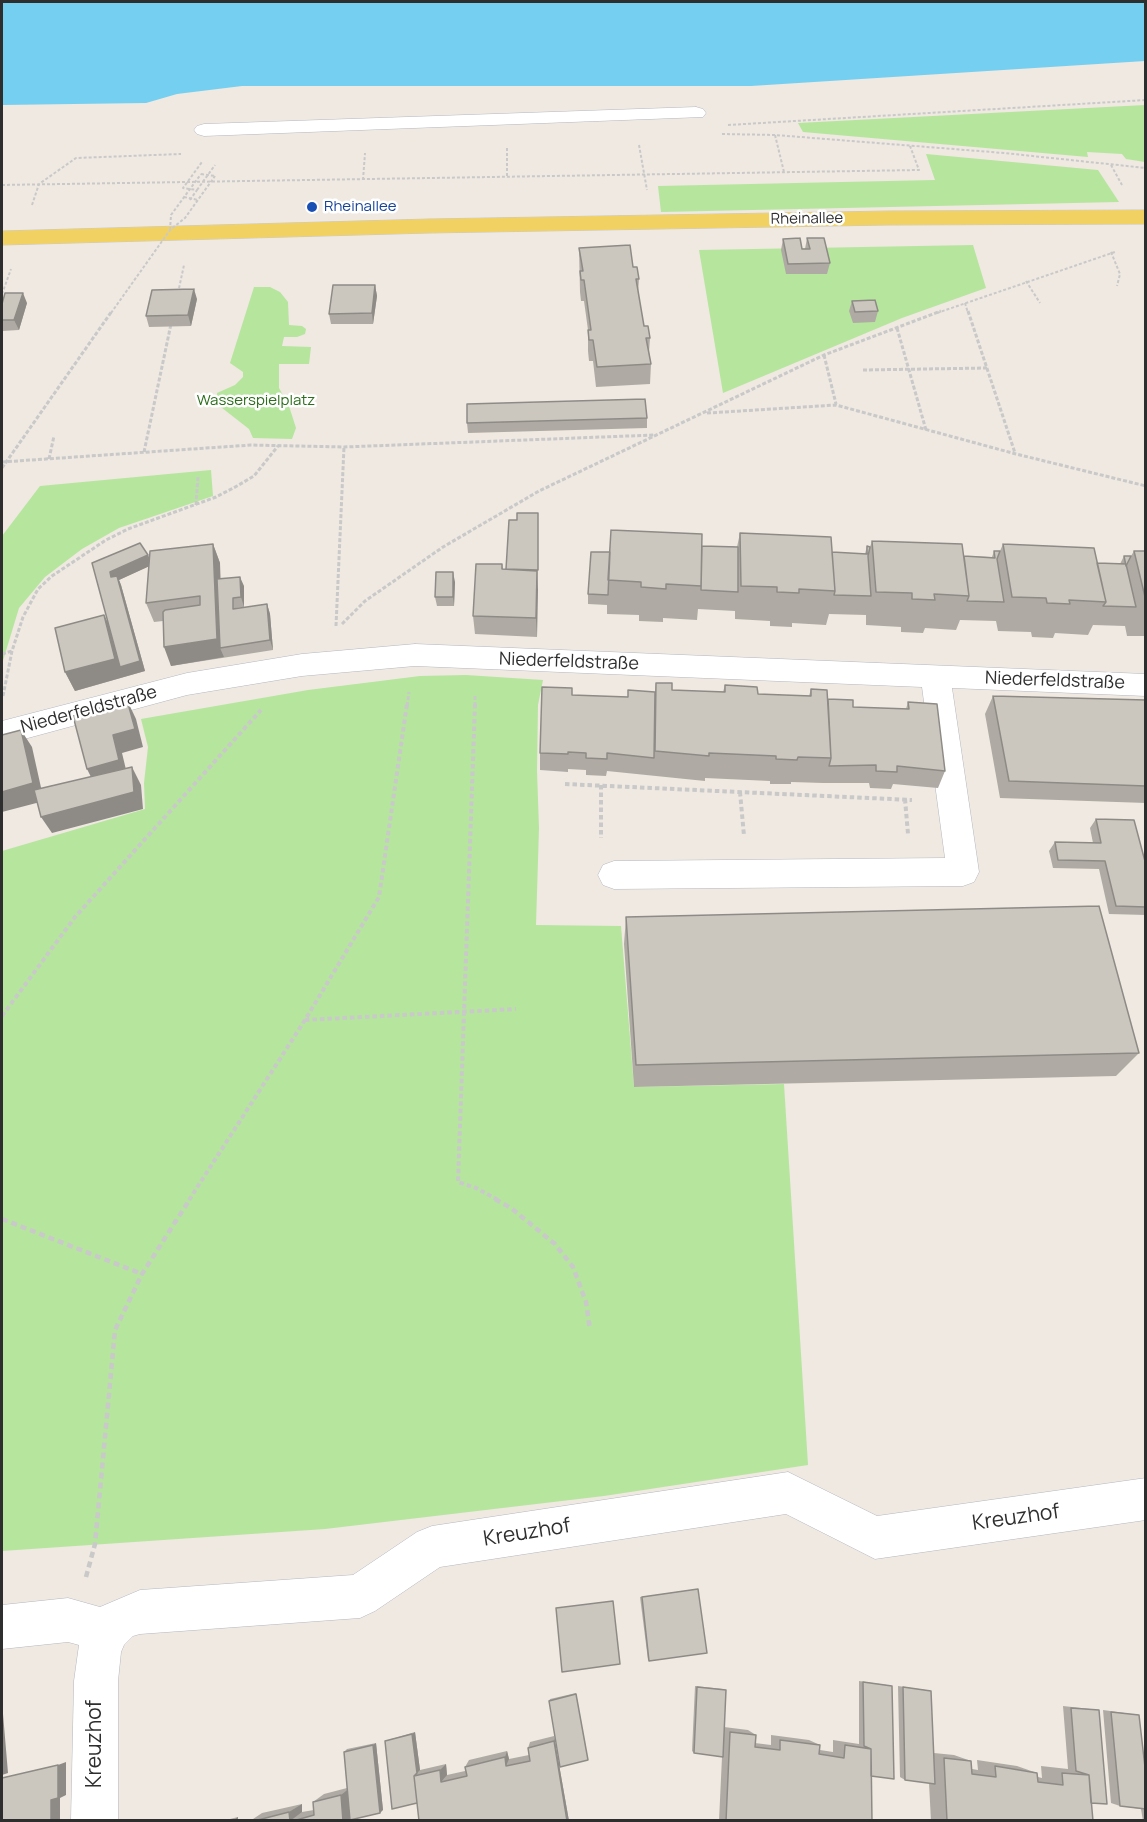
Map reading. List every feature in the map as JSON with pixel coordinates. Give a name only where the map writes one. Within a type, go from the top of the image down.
[{"type":"main road","name":"Rheinallee","points":[[2,238],[441,225],[888,218],[1146,217]]},
{"type":"street","points":[[204,130],[696,114]]},
{"type":"street","name":"Niederfeldstraße","points":[[2,733],[187,684],[302,665],[415,655],[1146,684]]},
{"type":"street","points":[[614,875],[963,872],[935,676]]},
{"type":"street","name":"Kreuzhof","points":[[95,1821],[96,1681],[99,1652],[87,1625],[140,1612],[360,1596],[432,1547],[788,1493],[875,1538],[1146,1499]]},
{"type":"street","points":[[2,1627],[87,1625]]},
{"type":"path","points":[[722,125],[1146,100]]},
{"type":"path","points":[[638,135],[647,192]]},
{"type":"path","points":[[784,172],[775,135],[1146,168]]},
{"type":"path","points":[[507,140],[507,177]]},
{"type":"path","points":[[363,180],[365,145]]},
{"type":"path","points":[[2,185],[919,170],[910,146]]},
{"type":"path","points":[[197,190],[183,188],[203,160]]},
{"type":"path","points":[[186,205],[215,165]]},
{"type":"path","points":[[2,468],[170,230],[185,218],[215,176],[201,174],[171,215],[170,230]]},
{"type":"path","points":[[184,197],[198,200]]},
{"type":"path","points":[[344,447],[336,630],[365,601],[443,547],[539,491],[824,355],[1026,281],[1123,250]]},
{"type":"path","points":[[1111,252],[1120,274],[1117,286]]},
{"type":"path","points":[[176,302],[184,267]]},
{"type":"path","points":[[2,294],[12,268]]},
{"type":"path","points":[[1026,281],[1040,303]]},
{"type":"path","points":[[965,303],[1016,454]]},
{"type":"path","points":[[144,452],[174,313]]},
{"type":"path","points":[[897,328],[926,430]]},
{"type":"path","points":[[824,355],[836,405]]},
{"type":"path","points":[[863,370],[987,368]]},
{"type":"path","points":[[704,413],[836,405],[1016,454],[1146,486]]},
{"type":"path","points":[[2,462],[251,445],[344,447],[657,435]]},
{"type":"path","points":[[49,459],[54,436]]},
{"type":"path","points":[[2,703],[12,651],[31,600],[52,576],[106,540],[128,529],[216,497],[254,476],[278,445]]},
{"type":"path","points":[[196,505],[198,477]]},
{"type":"path","points":[[2,654],[12,651]]},
{"type":"path","points":[[87,1625],[84,1582],[95,1544],[115,1330],[142,1274],[305,1020],[379,897],[415,655]]},
{"type":"path","points":[[476,658],[458,1182],[476,1188],[511,1208],[555,1244],[573,1267],[586,1302],[590,1330]]},
{"type":"path","points":[[2,1016],[75,917],[302,665]]},
{"type":"path","points":[[565,784],[952,802]]},
{"type":"path","points":[[602,785],[600,851],[614,875]]},
{"type":"path","points":[[305,1020],[516,1009]]},
{"type":"path","points":[[2,1219],[142,1274]]},
{"type":"green space","points":[[1145,105],[1145,162],[1126,159],[1122,154],[1087,152],[1088,157],[803,132],[798,123]]},
{"type":"green space","points":[[926,154],[1098,170],[1119,202],[661,212],[658,186],[935,180]]},
{"type":"green space","points":[[973,245],[986,288],[902,318],[723,393],[699,250]]},
{"type":"green space","name":"Wasserspielplatz","points":[[254,287],[270,287],[280,292],[288,302],[289,325],[302,326],[306,329],[305,334],[297,337],[284,337],[282,346],[311,347],[309,364],[279,364],[279,388],[289,406],[296,428],[292,439],[253,438],[249,429],[217,404],[217,393],[235,385],[243,377],[243,372],[230,363]]},
{"type":"green space","points":[[211,470],[213,496],[119,528],[82,549],[45,577],[19,608],[2,664],[2,536],[40,486]]},
{"type":"green space","points":[[466,675],[543,680],[538,705],[539,828],[536,925],[621,926],[634,1087],[784,1084],[808,1465],[604,1496],[325,1529],[2,1551],[2,851],[145,809],[144,783],[148,747],[141,719],[308,690],[420,676]]},
{"type":"water","points":[[2,2],[1145,2],[1145,61],[751,86],[242,86],[177,94],[146,103],[2,105]]},
{"type":"building","points":[[800,238],[802,249],[810,249],[807,238],[824,238],[830,263],[788,264],[783,239]]},
{"type":"building","points":[[630,245],[633,267],[637,267],[639,279],[636,279],[644,326],[648,326],[650,338],[646,338],[651,364],[597,367],[593,340],[589,340],[588,330],[591,330],[584,280],[581,280],[580,271],[583,271],[579,248]]},
{"type":"building","points":[[333,285],[375,285],[372,313],[329,314]]},
{"type":"building","points":[[194,289],[188,315],[146,316],[152,290]]},
{"type":"building","points":[[5,293],[23,293],[14,320],[2,320]]},
{"type":"building","points":[[875,300],[878,311],[855,312],[852,301]]},
{"type":"building","points":[[645,399],[647,418],[467,423],[467,404]]},
{"type":"building","points":[[517,513],[538,513],[538,570],[506,569],[509,520],[517,520]]},
{"type":"building","points":[[611,530],[702,534],[701,586],[666,584],[666,589],[641,587],[641,582],[608,580]]},
{"type":"building","points":[[740,533],[831,537],[835,591],[799,589],[799,593],[777,592],[777,587],[741,586]]},
{"type":"building","points":[[872,541],[962,544],[969,596],[934,594],[935,600],[912,599],[912,593],[876,592]]},
{"type":"building","points":[[140,543],[148,555],[110,572],[111,577],[117,576],[140,661],[120,667],[92,563]]},
{"type":"building","points":[[213,544],[217,639],[164,647],[163,612],[200,605],[200,596],[146,603],[150,551]]},
{"type":"building","points":[[1003,544],[1094,548],[1106,602],[1069,600],[1070,604],[1047,603],[1046,598],[1012,597]]},
{"type":"building","points":[[702,546],[738,547],[738,592],[701,590]]},
{"type":"building","points":[[867,546],[870,547],[868,556],[871,596],[834,595],[832,552],[867,554]]},
{"type":"building","points":[[994,551],[1000,551],[997,559],[1004,602],[967,601],[969,596],[964,556],[995,558]]},
{"type":"building","points":[[1134,551],[1146,551],[1146,601]]},
{"type":"building","points":[[591,552],[610,552],[608,595],[588,594]]},
{"type":"building","points":[[1124,556],[1131,556],[1126,566]]},
{"type":"building","points":[[1097,563],[1126,564],[1136,607],[1103,606],[1106,602]]},
{"type":"building","points":[[476,564],[502,564],[502,569],[537,571],[536,618],[473,616]]},
{"type":"building","points":[[436,572],[453,572],[453,597],[435,597]]},
{"type":"building","points":[[240,577],[241,597],[233,598],[233,609],[267,604],[270,640],[220,648],[217,579]]},
{"type":"building","points":[[104,615],[115,659],[65,672],[55,628]]},
{"type":"building","points":[[656,683],[672,683],[672,690],[725,692],[725,685],[757,687],[758,694],[811,696],[811,689],[827,690],[831,758],[798,757],[797,760],[776,759],[776,756],[709,753],[709,756],[655,751]]},
{"type":"building","points":[[542,687],[572,688],[572,695],[628,697],[628,690],[655,692],[654,758],[607,753],[607,759],[586,758],[586,753],[540,753]]},
{"type":"building","points":[[993,696],[1146,700],[1146,786],[1009,781]]},
{"type":"building","points":[[828,699],[853,700],[853,707],[909,709],[908,702],[937,704],[945,771],[897,766],[897,772],[876,771],[876,765],[829,766],[831,758]]},
{"type":"building","points":[[127,700],[135,729],[113,735],[119,760],[87,769],[73,716]]},
{"type":"building","points":[[21,730],[33,783],[2,792],[2,735]]},
{"type":"building","points":[[132,767],[134,792],[41,817],[34,790]]},
{"type":"building","points":[[1096,819],[1134,820],[1146,865],[1146,907],[1116,906],[1105,861],[1058,860],[1055,842],[1101,843]]},
{"type":"building","points":[[1099,906],[1139,1053],[636,1065],[626,917]]},
{"type":"building","points":[[698,1589],[707,1653],[649,1661],[642,1597]]},
{"type":"building","points":[[613,1601],[620,1664],[562,1672],[556,1608]]},
{"type":"building","points":[[863,1682],[892,1686],[894,1779],[871,1776],[871,1749],[864,1746]]},
{"type":"building","points":[[697,1687],[726,1690],[723,1757],[694,1753]]},
{"type":"building","points":[[903,1687],[931,1691],[935,1784],[905,1780]]},
{"type":"building","points":[[576,1694],[588,1760],[560,1767],[549,1701]]},
{"type":"building","points":[[1071,1708],[1099,1710],[1107,1804],[1091,1803],[1089,1775],[1076,1771]]},
{"type":"building","points":[[1111,1712],[1139,1715],[1146,1776],[1146,1809],[1120,1806]]},
{"type":"building","points":[[730,1732],[756,1735],[755,1747],[780,1750],[780,1740],[820,1745],[819,1754],[844,1758],[845,1745],[871,1749],[872,1821],[726,1821]]},
{"type":"building","points":[[412,1734],[417,1773],[414,1776],[417,1803],[392,1809],[385,1741]]},
{"type":"building","points":[[554,1741],[567,1821],[419,1821],[414,1776],[440,1770],[441,1782],[467,1776],[465,1767],[505,1757],[506,1766],[530,1761],[528,1748]]},
{"type":"building","points":[[373,1745],[380,1813],[350,1820],[344,1752]]},
{"type":"building","points":[[944,1758],[971,1761],[972,1774],[996,1777],[995,1766],[1037,1773],[1038,1782],[1063,1785],[1062,1773],[1089,1775],[1093,1821],[947,1821]]},
{"type":"building","points":[[58,1765],[58,1798],[51,1800],[51,1821],[2,1821],[2,1778]]},
{"type":"building","points":[[341,1795],[343,1821],[293,1821],[314,1815],[313,1802]]},
{"type":"building","points":[[289,1812],[290,1821],[254,1821]]},
{"type":"place","name":"Rheinallee","points":[[312,207]]}]
